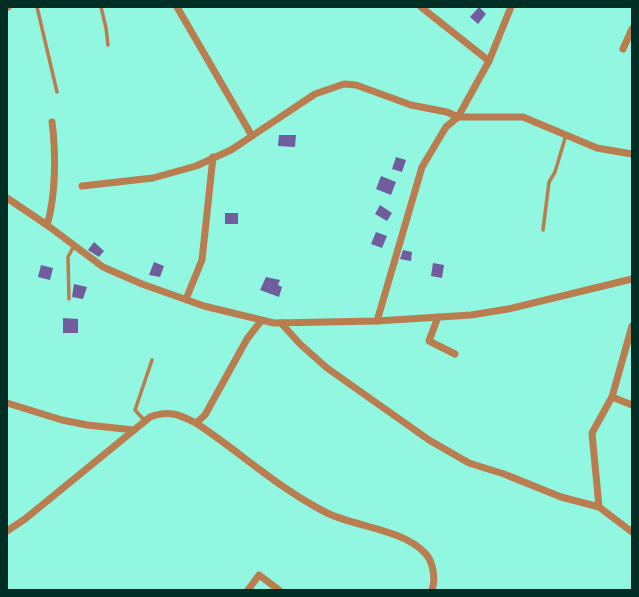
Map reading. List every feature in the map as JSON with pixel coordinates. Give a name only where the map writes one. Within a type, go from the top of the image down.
[{"type":"street","points":[[177,7],[252,136]]},
{"type":"street","points":[[421,7],[489,61]]},
{"type":"street","points":[[376,321],[422,166],[446,127],[458,117],[489,61],[511,7]]},
{"type":"street","points":[[623,49],[632,29]]},
{"type":"street","points":[[82,186],[153,178],[182,171],[231,150],[315,94],[344,84],[361,86],[411,105],[447,112],[458,117],[523,117],[597,148],[632,154]]},
{"type":"street","points":[[47,225],[50,214],[55,155],[52,122]]},
{"type":"street","points":[[186,299],[202,260],[213,157]]},
{"type":"street","points":[[7,198],[47,225],[103,267],[142,284],[204,306],[261,321],[281,323],[376,321],[472,315],[508,309],[632,279]]},
{"type":"street","points":[[438,317],[429,341],[455,354]]},
{"type":"street","points":[[196,423],[210,407],[247,339],[261,321]]},
{"type":"street","points":[[281,323],[300,344],[327,368],[429,440],[469,463],[504,474],[561,497],[598,507],[632,532]]},
{"type":"street","points":[[598,507],[592,432],[612,397],[632,326]]},
{"type":"street","points":[[612,397],[632,405]]},
{"type":"street","points":[[7,403],[62,420],[88,425],[134,430]]},
{"type":"street","points":[[7,531],[31,514],[145,421],[162,413],[181,415],[196,423],[296,496],[328,513],[400,538],[415,545],[425,553],[432,563],[434,585],[432,590]]},
{"type":"street","points":[[248,590],[259,575],[279,590]]},
{"type":"lane","points":[[37,7],[57,92]]},
{"type":"lane","points":[[100,7],[106,28],[108,45]]},
{"type":"lane","points":[[543,230],[549,182],[555,172],[566,136]]},
{"type":"lane","points":[[69,299],[69,254],[74,246]]},
{"type":"lane","points":[[145,421],[135,410],[152,360]]},
{"type":"building","points":[[479,7],[486,14],[478,24],[470,17]]},
{"type":"building","points":[[279,135],[296,135],[295,147],[278,146]]},
{"type":"building","points":[[396,157],[406,160],[402,172],[392,169]]},
{"type":"building","points":[[381,176],[396,182],[391,195],[376,189]]},
{"type":"building","points":[[380,205],[392,213],[387,221],[375,214]]},
{"type":"building","points":[[225,213],[238,213],[238,224],[225,224]]},
{"type":"building","points":[[376,232],[387,236],[382,248],[371,244]]},
{"type":"building","points":[[94,242],[104,251],[99,257],[88,250]]},
{"type":"building","points":[[403,250],[412,252],[411,261],[400,259]]},
{"type":"building","points":[[154,262],[164,266],[160,277],[149,275]]},
{"type":"building","points":[[433,263],[444,265],[442,278],[431,276]]},
{"type":"building","points":[[41,265],[53,268],[50,280],[38,277]]},
{"type":"building","points":[[266,277],[280,280],[278,285],[282,287],[279,297],[260,290]]},
{"type":"building","points":[[74,284],[87,287],[83,299],[72,297]]},
{"type":"building","points":[[63,318],[78,319],[78,333],[63,333]]}]
